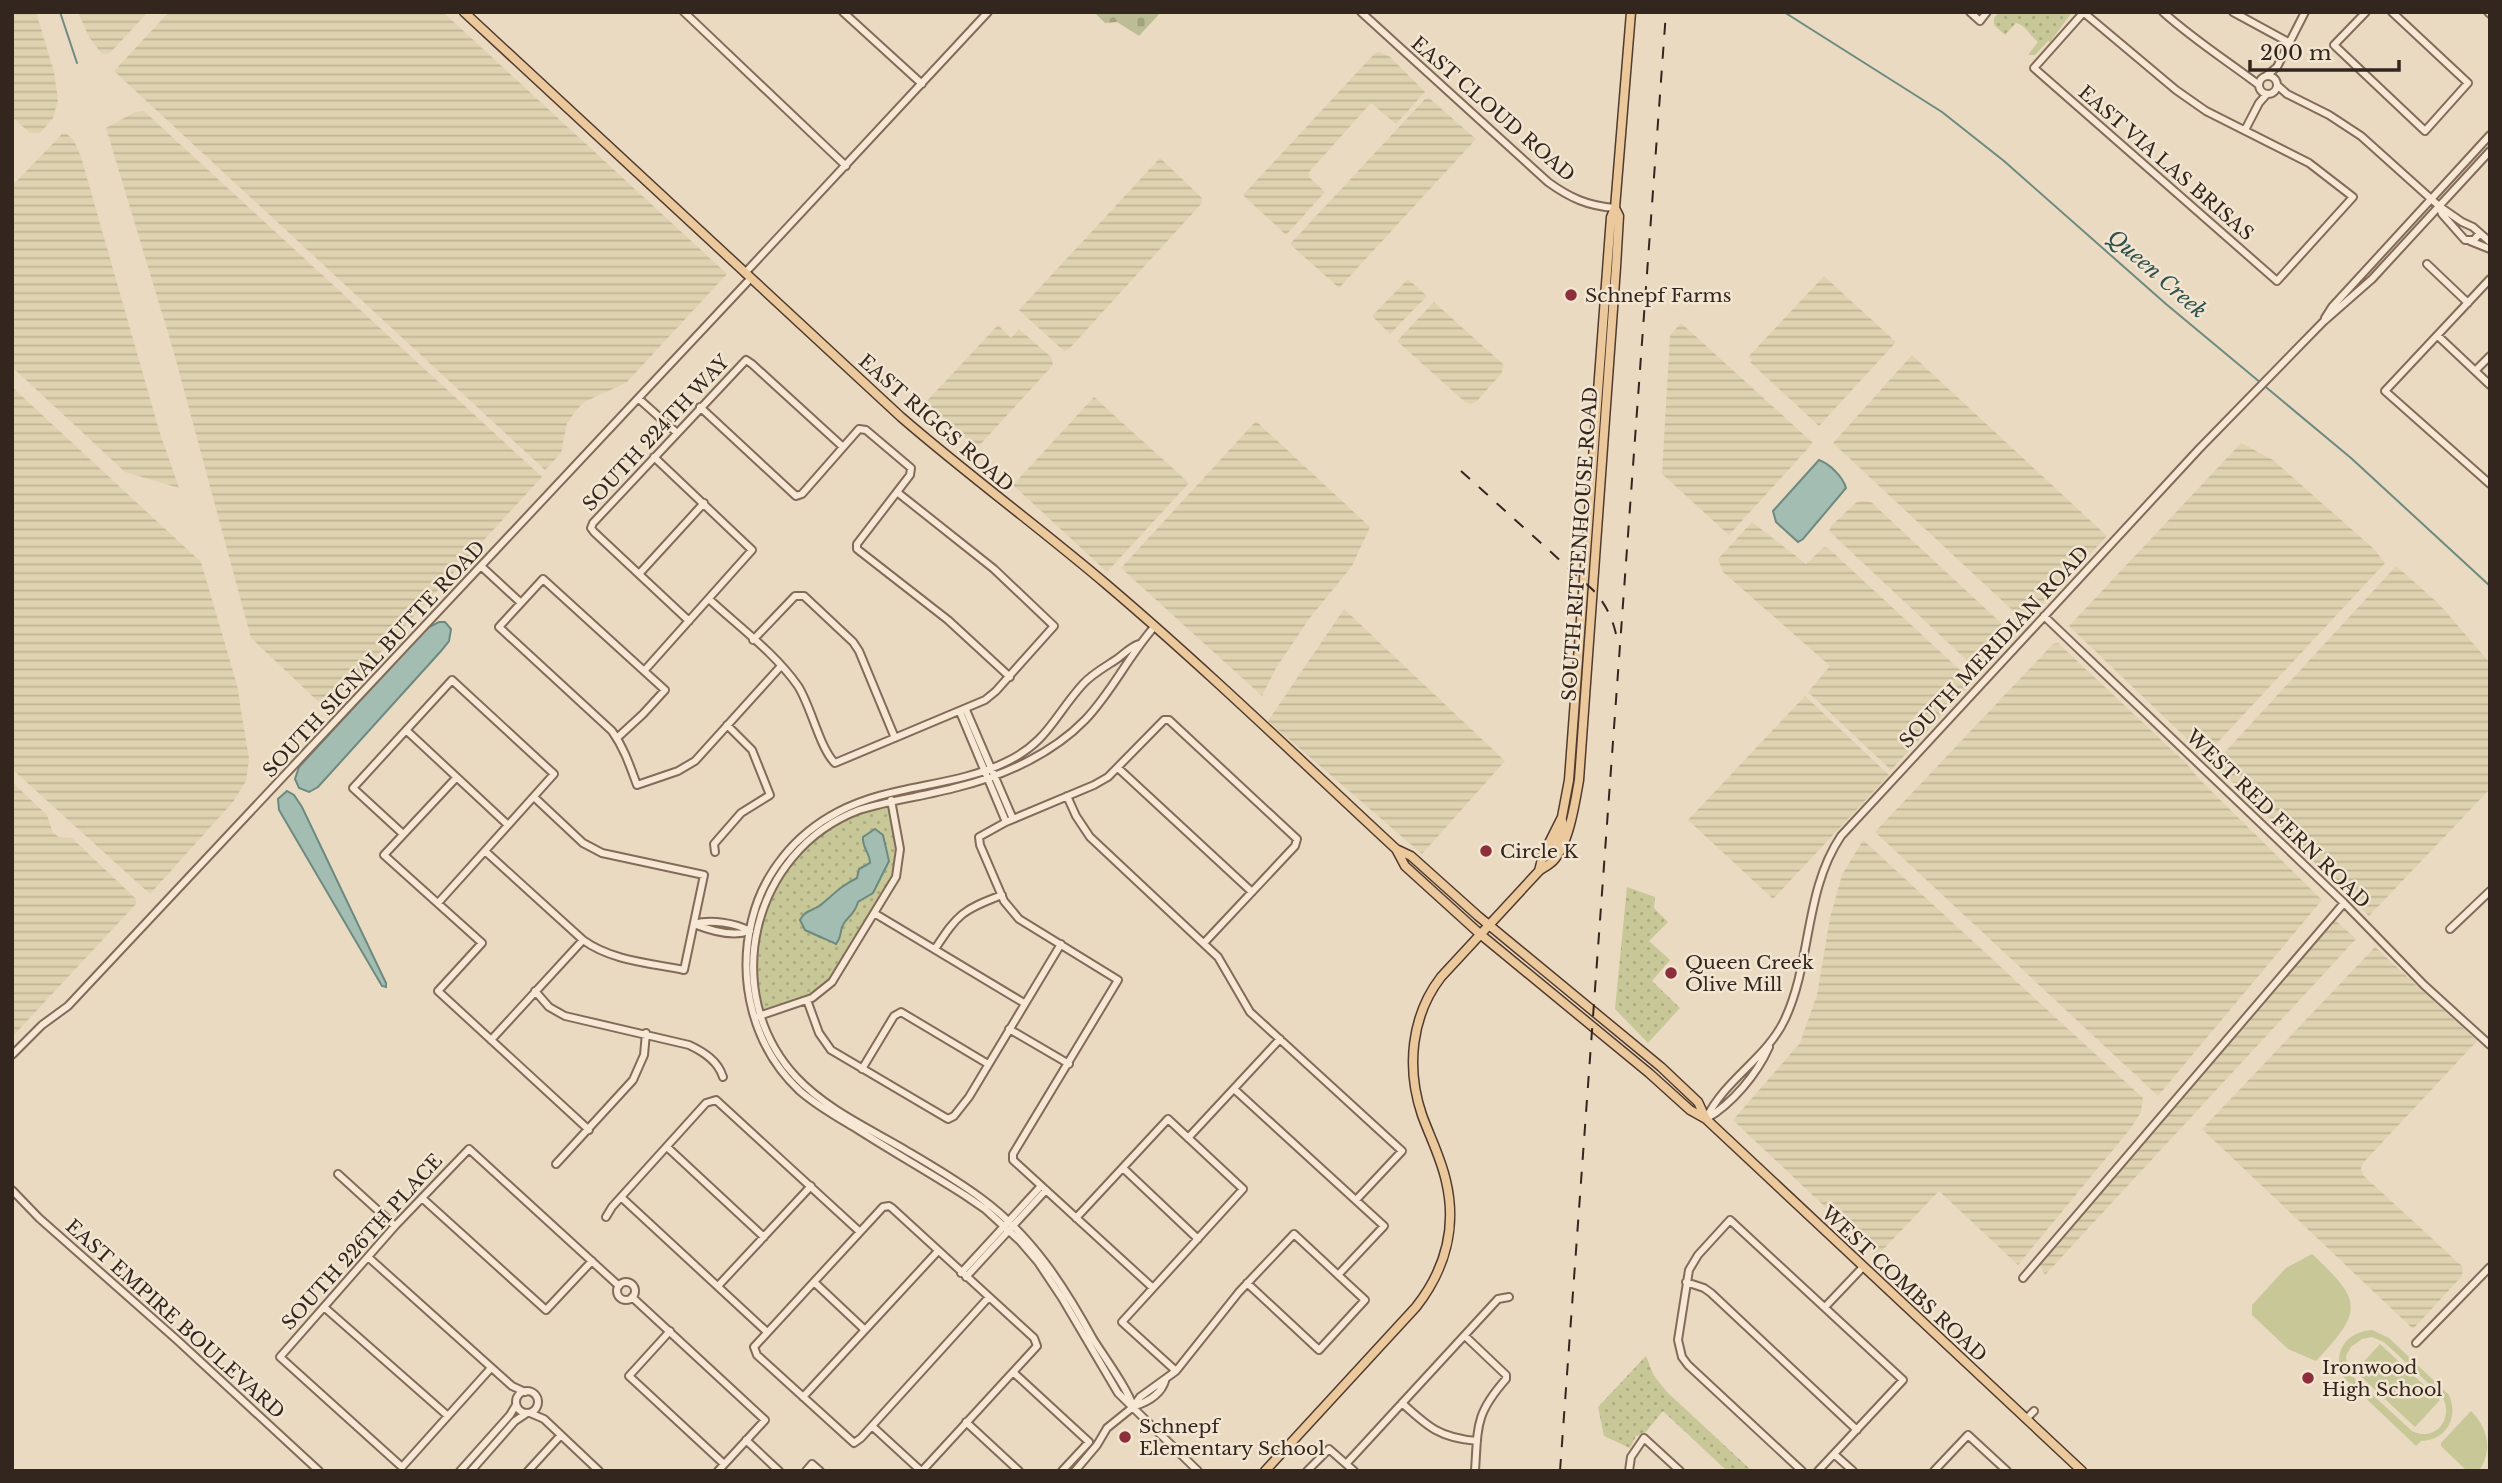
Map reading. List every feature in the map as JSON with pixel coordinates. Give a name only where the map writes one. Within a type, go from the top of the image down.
[{"type":"main road","name":"EAST RIGGS ROAD","points":[[464,12],[901,417],[1155,626],[1396,849],[1411,856],[1489,925]]},
{"type":"main road","name":"SOUTH RITTENHOUSE ROAD","points":[[1539,871],[1543,855],[1562,817],[1570,774],[1611,217],[1615,208],[1631,12]]},
{"type":"main road","name":"SOUTH RITTENHOUSE ROAD","points":[[1265,1471],[1416,1307],[1436,1276],[1449,1242],[1449,1202],[1446,1181],[1417,1096],[1413,1073],[1414,1042],[1419,1020],[1435,985],[1539,871],[1554,860],[1572,816],[1579,780],[1616,267],[1619,216],[1615,208]]},
{"type":"main road","points":[[1570,774],[1574,781],[1570,807],[1572,816]]},
{"type":"main road","points":[[1558,851],[1556,843],[1563,828],[1562,817]]},
{"type":"main road","name":"EAST RIGGS ROAD","points":[[1396,849],[1405,866],[1480,934]]},
{"type":"main road","name":"WEST COMBS ROAD","points":[[1489,925],[1661,1067],[1698,1102],[1706,1119]]},
{"type":"main road","name":"WEST COMBS ROAD","points":[[1480,934],[1690,1110],[1706,1119],[2082,1471]]},
{"type":"street","points":[[684,12],[846,166]]},
{"type":"street","points":[[843,12],[922,84]]},
{"type":"street","name":"SOUTH SIGNAL BUTTE ROAD","points":[[12,1055],[42,1025],[68,1006],[482,567],[639,399],[846,166],[988,12]]},
{"type":"street","name":"EAST CLOUD ROAD","points":[[1361,12],[1548,182],[1577,200],[1597,207],[1615,208]]},
{"type":"street","points":[[1970,12],[1980,21],[1987,12]]},
{"type":"street","points":[[2163,12],[2204,48],[2249,76],[2265,91],[2287,94],[2353,130],[2439,206],[2473,227],[2490,242]]},
{"type":"street","points":[[2233,12],[2290,43]]},
{"type":"street","points":[[2265,77],[2277,67],[2305,12]]},
{"type":"street","points":[[2351,12],[2359,19]]},
{"type":"street","points":[[2365,12],[2334,45],[2425,131],[2468,83],[2392,12]]},
{"type":"street","points":[[2083,13],[2176,90],[2206,110],[2245,130],[2265,91],[2265,77]]},
{"type":"street","name":"EAST VIA LAS BRISAS","points":[[2083,13],[2034,68],[2277,281],[2353,197],[2309,163],[2245,130]]},
{"type":"street","points":[[2277,67],[2277,84]]},
{"type":"street","points":[[2249,76],[2253,74],[2271,77],[2287,94]]},
{"type":"street","points":[[2265,91],[2277,84]]},
{"type":"street","name":"SOUTH MERIDIAN ROAD","points":[[2323,322],[2332,307],[2490,135]]},
{"type":"street","name":"SOUTH MERIDIAN ROAD","points":[[1706,1119],[1721,1110],[1762,1063],[1771,1042],[1783,1025],[1794,995],[1818,885],[1836,844],[1853,822],[2242,404],[2323,322],[2366,284],[2490,151]]},
{"type":"street","points":[[2439,206],[2442,214],[2459,234],[2490,248]]},
{"type":"street","points":[[2470,241],[2479,234]]},
{"type":"street","points":[[2427,264],[2468,303]]},
{"type":"street","points":[[2361,276],[2366,284]]},
{"type":"street","points":[[2488,283],[2385,391],[2490,484]]},
{"type":"street","points":[[2438,336],[2490,385]]},
{"type":"street","points":[[2475,371],[2490,356]]},
{"type":"street","name":"SOUTH 224TH WAY","points":[[639,574],[591,528],[593,523],[746,360],[843,447]]},
{"type":"street","points":[[639,399],[677,433]]},
{"type":"street","points":[[700,407],[796,496],[802,494],[859,429],[863,428],[911,468],[912,472],[857,544],[857,549],[948,620],[1010,677]]},
{"type":"street","points":[[644,671],[752,550],[654,457]]},
{"type":"street","points":[[709,600],[781,666],[806,700],[829,755],[835,763],[985,700],[1010,677],[1054,626],[986,563],[897,492]]},
{"type":"street","points":[[689,621],[639,574],[704,503]]},
{"type":"street","points":[[482,567],[521,603]]},
{"type":"street","points":[[617,738],[665,690],[543,579],[499,627],[617,738],[622,744],[638,785],[678,771],[695,761],[781,666]]},
{"type":"street","points":[[753,640],[795,596],[804,596],[853,642],[859,651],[895,738]]},
{"type":"street","name":"WEST RED FERN ROAD","points":[[2044,616],[2344,903],[2424,985],[2490,1045]]},
{"type":"street","points":[[989,773],[1042,754],[1078,727],[1155,626]]},
{"type":"street","points":[[1139,644],[1084,683],[1054,725],[1017,757],[960,787],[890,798],[843,817],[803,845],[770,890],[752,931],[752,969],[757,1016],[781,1059],[796,1077],[815,1094],[970,1190],[1039,1253],[1065,1288],[1107,1363],[1131,1398],[1133,1407],[1198,1471]]},
{"type":"street","points":[[403,834],[353,788],[452,680],[554,774],[438,903]]},
{"type":"street","points":[[963,711],[1010,820]]},
{"type":"street","points":[[1153,1288],[1013,1160],[1013,1154],[1118,980],[1114,975],[1019,919],[1009,910],[979,845],[979,837],[1010,820],[1094,785],[1118,768],[1166,719],[1297,839],[1295,846],[1204,943]]},
{"type":"street","points":[[715,852],[714,844],[741,813],[770,795],[752,750],[727,725]]},
{"type":"street","points":[[406,730],[508,825]]},
{"type":"street","points":[[1118,768],[1252,892]]},
{"type":"street","points":[[457,778],[384,855],[482,943],[438,991],[589,1130]]},
{"type":"street","points":[[1068,796],[1076,816],[1090,837],[1218,957],[1250,1012],[1402,1151],[1356,1200]]},
{"type":"street","points":[[485,851],[597,950],[613,956],[684,970],[704,875],[602,853],[583,844],[534,797]]},
{"type":"street","points":[[757,1016],[807,1000],[832,982],[898,870],[900,849],[890,798]]},
{"type":"street","points":[[2450,929],[2490,891]]},
{"type":"street","points":[[934,949],[959,915],[1002,895]]},
{"type":"street","points":[[2023,1278],[2344,903]]},
{"type":"street","points":[[874,913],[1024,1003]]},
{"type":"street","points":[[694,923],[705,921],[722,927],[742,927],[752,931]]},
{"type":"street","points":[[491,1040],[583,940]]},
{"type":"street","points":[[807,1000],[831,1050],[948,1119],[954,1116],[969,1097],[1061,944]]},
{"type":"street","points":[[535,991],[549,1007],[565,1016],[676,1040],[702,1051],[718,1065],[723,1077]]},
{"type":"street","points":[[862,1069],[894,1016],[901,1012],[988,1064]]},
{"type":"street","points":[[1009,1029],[1069,1064]]},
{"type":"street","points":[[556,1164],[633,1080],[644,1055],[646,1033]]},
{"type":"street","points":[[1188,1138],[1280,1039]]},
{"type":"street","points":[[1234,1089],[1384,1226],[1338,1275]]},
{"type":"street","points":[[606,1217],[706,1103],[716,1100],[860,1232]]},
{"type":"street","points":[[1076,1218],[1168,1119],[1243,1189],[1122,1322],[1175,1371]]},
{"type":"street","points":[[667,1147],[764,1237]]},
{"type":"street","name":"SOUTH 226TH PLACE","points":[[448,1416],[402,1467],[280,1357],[395,1226],[469,1149],[592,1261]]},
{"type":"street","points":[[1123,1168],[1198,1238]]},
{"type":"street","points":[[338,1174],[395,1226]]},
{"type":"street","points":[[718,1286],[811,1186]]},
{"type":"street","points":[[964,1275],[1044,1188]]},
{"type":"street","name":"EAST EMPIRE BOULEVARD","points":[[12,1190],[38,1218],[176,1339],[319,1471]]},
{"type":"street","points":[[621,1197],[767,1332]]},
{"type":"street","points":[[422,1198],[546,1310],[592,1261],[620,1286]]},
{"type":"street","points":[[872,1426],[921,1471],[1037,1346],[989,1297],[888,1206],[883,1207],[754,1347],[754,1352],[854,1443],[989,1297]]},
{"type":"street","points":[[1802,1471],[1688,1365],[1680,1351],[1678,1340],[1686,1282],[1693,1262],[1730,1220],[1903,1380],[1818,1471]]},
{"type":"street","points":[[1075,1471],[1107,1429],[1175,1371],[1247,1283],[1294,1234],[1365,1300],[1319,1350],[1247,1283]]},
{"type":"street","points":[[803,1397],[938,1251]]},
{"type":"street","points":[[368,1257],[512,1387],[535,1395],[544,1419],[599,1471]]},
{"type":"street","points":[[1825,1307],[1863,1266]]},
{"type":"street","points":[[2416,1343],[2490,1267]]},
{"type":"street","points":[[625,1282],[631,1283],[635,1291],[632,1297],[626,1300],[618,1293],[625,1282]]},
{"type":"street","points":[[814,1282],[865,1330]]},
{"type":"street","points":[[1686,1282],[1710,1293],[1857,1430]]},
{"type":"street","points":[[632,1297],[765,1419],[718,1471]]},
{"type":"street","points":[[1346,1464],[1498,1299],[1509,1297]]},
{"type":"street","points":[[324,1307],[448,1416],[491,1368]]},
{"type":"street","points":[[670,1331],[629,1376],[724,1464]]},
{"type":"street","points":[[1465,1336],[1503,1370],[1506,1379],[1483,1409],[1475,1471]]},
{"type":"street","points":[[1013,1372],[1089,1441],[1062,1471]]},
{"type":"street","points":[[512,1387],[520,1411],[544,1419]]},
{"type":"street","points":[[460,1471],[510,1415],[525,1392]]},
{"type":"street","points":[[1402,1403],[1440,1434],[1477,1441]]},
{"type":"street","points":[[471,1471],[515,1421],[538,1405]]},
{"type":"street","points":[[2026,1419],[2034,1411]]},
{"type":"street","points":[[967,1422],[1019,1471]]},
{"type":"street","points":[[1934,1471],[1968,1434],[2007,1471]]},
{"type":"street","points":[[528,1471],[561,1436]]},
{"type":"street","points":[[1629,1471],[1632,1457],[1644,1438],[1680,1471]]},
{"type":"street","points":[[747,1440],[779,1471]]},
{"type":"street","points":[[1307,1471],[1329,1449],[1354,1471]]},
{"type":"street","points":[[1834,1454],[1853,1471]]},
{"type":"street","points":[[806,1471],[812,1464],[820,1471]]},
{"type":"shaded area","points":[[12,12],[36,12],[54,72],[58,100],[53,118],[40,133],[30,133],[12,117]]},
{"type":"shaded area","points":[[78,12],[148,12],[110,53],[102,54],[89,37]]},
{"type":"shaded area","points":[[169,12],[443,12],[727,274],[626,383],[584,402],[567,423],[561,453],[545,470],[114,71]]},
{"type":"shaded area","points":[[1375,53],[1389,56],[1425,92],[1396,124],[1371,103],[1309,172],[1309,177],[1325,192],[1286,235],[1243,195]]},
{"type":"shaded area","points":[[1429,98],[1476,139],[1339,288],[1290,244],[1425,99]]},
{"type":"shaded area","points":[[144,111],[542,477],[327,710],[251,638],[174,353],[106,128],[135,112]]},
{"type":"shaded area","points":[[62,134],[67,134],[74,141],[81,157],[159,430],[179,488],[125,472],[12,367],[12,186]]},
{"type":"shaded area","points":[[1160,158],[1202,198],[1202,203],[1069,349],[1064,351],[1019,310]]},
{"type":"shaded area","points":[[1824,276],[1896,342],[1819,426],[1750,362],[1752,359],[1749,356]]},
{"type":"shaded area","points":[[1408,279],[1427,296],[1390,334],[1372,316]]},
{"type":"shaded area","points":[[1434,302],[1504,365],[1501,374],[1476,402],[1471,404],[1465,402],[1397,341]]},
{"type":"shaded area","points":[[1681,323],[1813,443],[1729,535],[1662,474],[1670,335]]},
{"type":"shaded area","points":[[998,325],[1011,338],[1019,329],[1051,357],[1053,365],[976,447],[926,402]]},
{"type":"shaded area","points":[[1912,355],[2107,536],[2025,622],[1833,443]]},
{"type":"shaded area","points":[[12,387],[201,562],[237,685],[249,759],[246,781],[233,802],[150,894],[12,769]]},
{"type":"shaded area","points":[[1094,397],[1189,483],[1107,572],[1013,485]]},
{"type":"shaded area","points":[[1256,421],[1370,527],[1352,566],[1309,619],[1276,668],[1262,696],[1121,568]]},
{"type":"shaded area","points":[[2241,443],[2273,460],[2374,549],[2385,563],[2205,756],[2069,626]]},
{"type":"shaded area","points":[[1819,460],[1836,471],[1846,488],[1798,542],[1776,522],[1773,511]]},
{"type":"shaded area","points":[[1857,502],[1871,502],[2001,623],[2004,640],[1978,666],[1975,668],[1829,531],[1849,509]]},
{"type":"shaded area","points":[[1752,522],[1806,564],[1824,547],[1828,548],[1973,682],[1891,770],[1808,692],[1830,666],[1723,572],[1718,559]]},
{"type":"shaded area","points":[[2396,566],[2439,604],[2490,663],[2490,789],[2369,916],[2214,764]]},
{"type":"shaded area","points":[[1344,609],[1505,761],[1422,854],[1268,721]]},
{"type":"shaded area","points":[[445,622],[451,629],[449,641],[441,651],[318,787],[309,792],[299,788],[295,779],[299,767],[427,628]]},
{"type":"shaded area","points":[[2058,643],[2187,764],[2322,900],[2158,1096],[1875,832],[2053,644]]},
{"type":"shaded area","points":[[1805,696],[1889,775],[1773,899],[1688,820]]},
{"type":"shaded area","points":[[12,782],[47,815],[53,833],[59,837],[72,838],[136,899],[136,904],[12,1037]]},
{"type":"shaded area","points":[[287,791],[294,795],[302,807],[386,987],[382,986],[279,810],[278,799]]},
{"type":"shaded area","points":[[875,829],[883,835],[889,861],[873,893],[858,902],[844,923],[836,944],[805,930],[800,920],[805,914],[857,878],[859,869],[870,863],[863,837]]},
{"type":"shaded area","points":[[1863,840],[2143,1098],[2141,1112],[2131,1128],[2018,1265],[1939,1191],[1877,1256],[1733,1120],[1800,1043],[1817,995],[1830,918],[1842,875]]},
{"type":"shaded area","points":[[2335,920],[2356,939],[2045,1275],[2040,1266]]},
{"type":"shaded area","points":[[2375,947],[2477,1041],[2363,1163],[2361,1169],[2364,1176],[2463,1267],[2462,1276],[2413,1329],[2202,1129]]},
{"type":"green space","points":[[1094,12],[1161,12],[1139,36],[1117,22],[1105,23]]},
{"type":"green space","points":[[1999,12],[2070,12],[2070,15],[2050,42],[2035,55],[2028,55],[2038,42],[2016,23],[2005,35],[1994,25],[1994,18]]},
{"type":"green space","points":[[889,804],[898,851],[894,875],[829,982],[807,997],[761,1012],[755,975],[755,951],[767,904],[778,882],[808,845],[827,829],[848,817]]},
{"type":"green space","points":[[1627,887],[1655,897],[1654,908],[1668,922],[1649,941],[1670,960],[1652,981],[1680,1008],[1648,1043],[1615,1009]]},
{"type":"green space","points":[[2312,1254],[2341,1284],[2351,1306],[2349,1318],[2342,1330],[2316,1361],[2288,1349],[2252,1315],[2252,1305],[2286,1268]]},
{"type":"green space","points":[[2372,1330],[2389,1338],[2449,1395],[2452,1404],[2451,1419],[2437,1437],[2421,1441],[2416,1446],[2335,1369],[2345,1343],[2352,1336]],"holes":[[[2372,1337],[2384,1342],[2442,1396],[2446,1412],[2444,1420],[2435,1431],[2428,1434],[2412,1431],[2352,1376],[2347,1367],[2346,1356],[2351,1347],[2362,1339]]]},
{"type":"green space","points":[[2380,1344],[2440,1400],[2415,1427],[2355,1371]]},
{"type":"green space","points":[[1646,1356],[1654,1376],[1667,1392],[1752,1471],[1727,1471],[1663,1411],[1644,1434],[1636,1436],[1630,1448],[1604,1436],[1598,1407]]},
{"type":"green space","points":[[2471,1411],[2485,1432],[2487,1440],[2486,1455],[2479,1471],[2467,1471],[2441,1446]]},
{"type":"waterway","points":[[60,12],[77,63]]},
{"type":"waterway","name":"Queen Creek","points":[[1784,12],[1942,112],[2004,161],[2166,304],[2351,458],[2490,586]]},
{"type":"railway","points":[[1560,1471],[1666,12]]},
{"type":"railway","points":[[1461,471],[1593,590],[1608,610],[1616,634]]},
{"type":"place","name":"Schnepf Farms","points":[[1571,295]]},
{"type":"place","name":"Circle K","points":[[1486,851]]},
{"type":"place","name":"Queen Creek Olive Mill","points":[[1671,973]]},
{"type":"place","name":"Ironwood High School","points":[[2308,1378]]},
{"type":"place","name":"Schnepf Elementary School","points":[[1125,1437]]}]
